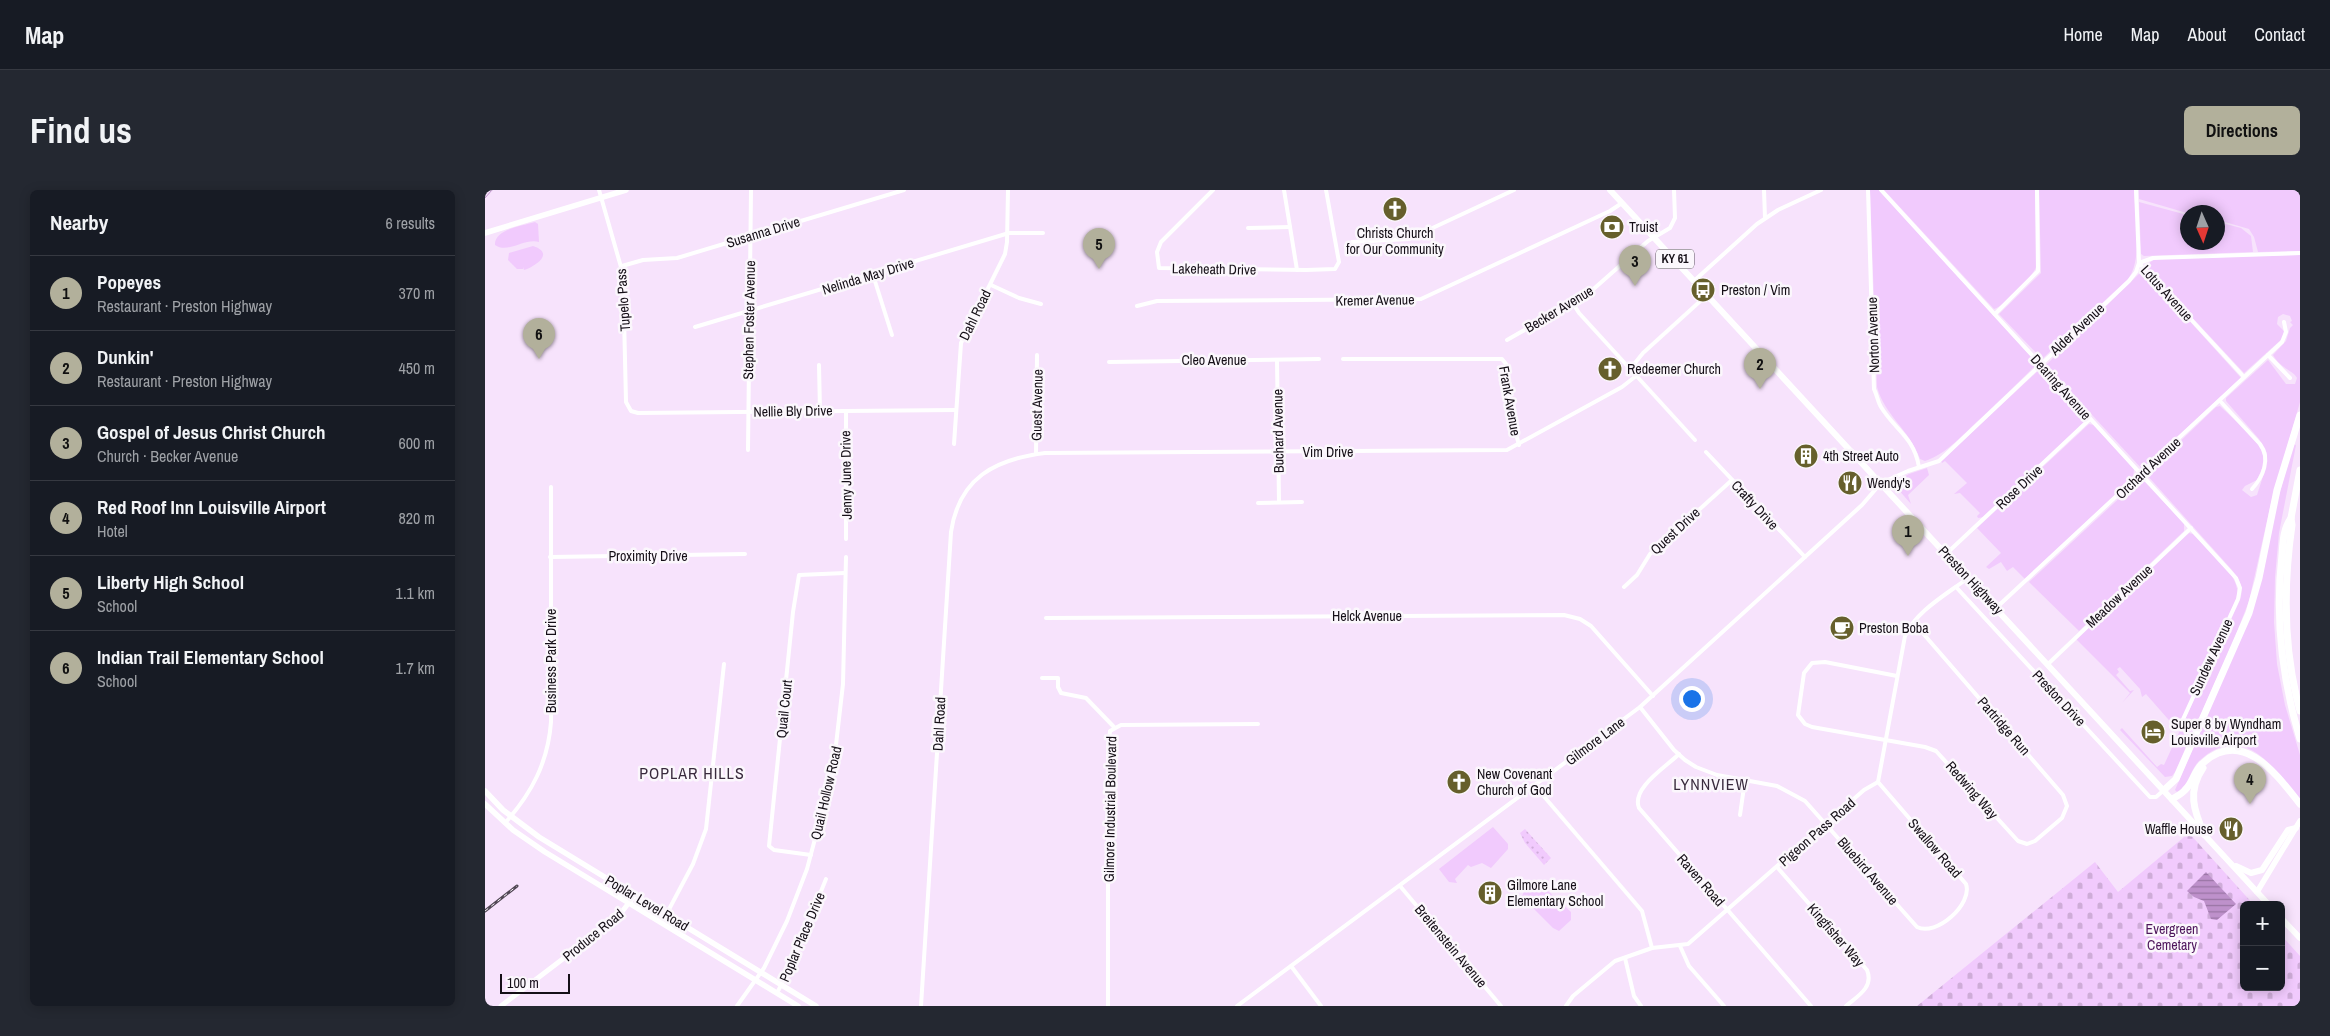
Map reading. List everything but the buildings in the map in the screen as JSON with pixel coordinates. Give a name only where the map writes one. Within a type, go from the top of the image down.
[{"type":"highway","points":[[2165,790],[2176,779],[2249,613],[2256,592],[2277,490],[2300,415]]},
{"type":"highway","points":[[2300,470],[2291,518],[2292,525],[2286,576],[2289,660],[2300,711]]},
{"type":"highway","points":[[2291,518],[2286,525],[2282,552],[2279,611],[2285,670],[2300,738]]},
{"type":"highway","points":[[2173,799],[2185,790],[2200,766],[2208,759],[2224,751],[2234,751],[2246,752],[2260,759],[2299,803]]},
{"type":"highway","points":[[2204,834],[2193,806],[2195,786],[2207,765],[2217,758],[2234,751]]},
{"type":"main road","points":[[485,233],[626,190]]},
{"type":"main road","name":"Preston Highway","points":[[1611,190],[2265,901]]},
{"type":"main road","name":"Poplar Level Road","points":[[485,791],[511,816],[539,837],[816,1006]]},
{"type":"main road","name":"Poplar Level Road","points":[[485,804],[505,823],[545,852],[798,1006]]},
{"type":"main road","points":[[2257,892],[2300,821]]},
{"type":"main road","points":[[2230,862],[2250,872],[2262,870],[2288,830],[2296,828]]},
{"type":"main road","points":[[2285,922],[2300,938]]},
{"type":"street","name":"Tupelo Pass","points":[[599,190],[622,266],[625,287],[626,402],[631,411]]},
{"type":"street","name":"Stephen Foster Avenue","points":[[748,450],[751,190]]},
{"type":"street","name":"Susanna Drive","points":[[622,266],[643,260],[677,258],[903,190]]},
{"type":"street","name":"Dahl Road","points":[[954,444],[961,342],[1005,254],[1008,190]]},
{"type":"street","name":"Lakeheath Drive","points":[[1213,190],[1159,246],[1157,252],[1159,268],[1297,270]]},
{"type":"street","points":[[1284,190],[1297,270],[1332,269],[1339,264],[1326,190]]},
{"type":"street","points":[[1352,242],[1408,239],[1514,190]]},
{"type":"street","name":"Becker Avenue","points":[[1507,340],[1597,288],[1648,242],[1670,228],[1674,222],[1674,190]]},
{"type":"street","points":[[1765,190],[1765,218]]},
{"type":"street","points":[[1695,280],[1765,218],[1821,190]]},
{"type":"street","name":"Norton Avenue","points":[[1868,190],[1874,389],[1881,407],[1907,436],[1917,457],[1919,467]]},
{"type":"street","name":"Dearing Avenue","points":[[1881,190],[2233,574],[2239,585]]},
{"type":"street","points":[[1995,314],[2032,279],[2039,269],[2037,190]]},
{"type":"street","name":"Lotus Avenue","points":[[2136,190],[2139,263],[2244,377]]},
{"type":"street","name":"Kremer Avenue","points":[[1137,306],[1157,301],[1421,299],[1610,211],[1622,203]]},
{"type":"street","points":[[1248,228],[1290,228]]},
{"type":"street","name":"Nelinda May Drive","points":[[695,327],[1007,234],[1043,233]]},
{"type":"street","points":[[2139,263],[2153,258],[2300,253]]},
{"type":"street","name":"Alder Avenue","points":[[1881,483],[1939,461],[2129,280],[2136,272],[2139,263]]},
{"type":"street","points":[[873,275],[892,335]]},
{"type":"street","points":[[991,285],[1019,298],[1041,304]]},
{"type":"street","points":[[1631,368],[1643,353],[1707,294]]},
{"type":"street","points":[[1572,302],[1585,320],[1695,440]]},
{"type":"street","name":"Orchard Avenue","points":[[1996,608],[2285,339],[2286,330],[2284,322]]},
{"type":"street","name":"Guest Avenue","points":[[1036,454],[1037,355]]},
{"type":"street","points":[[2268,355],[2289,378]]},
{"type":"street","name":"Frank Avenue","points":[[1343,359],[1500,358],[1506,364],[1512,419],[1519,445]]},
{"type":"street","name":"Cleo Avenue","points":[[1109,362],[1319,359]]},
{"type":"street","name":"Buchard Avenue","points":[[1277,360],[1279,502]]},
{"type":"street","points":[[819,365],[820,411]]},
{"type":"street","name":"Vim Drive","points":[[1001,463],[1016,457],[1036,454],[1499,451],[1519,445],[1622,387],[1636,376]]},
{"type":"street","points":[[2219,401],[2260,444],[2264,452],[2264,469],[2252,489]]},
{"type":"street","name":"Nellie Bly Drive","points":[[631,411],[638,413],[956,410]]},
{"type":"street","name":"Jenny June Drive","points":[[846,411],[846,539]]},
{"type":"street","name":"Rose Drive","points":[[1946,554],[2090,419]]},
{"type":"street","name":"Crafty Drive","points":[[1705,452],[1805,557]]},
{"type":"street","name":"Dahl Road","points":[[921,1006],[953,522],[958,504],[968,487],[983,473],[1001,463]]},
{"type":"street","name":"Quest Drive","points":[[1625,587],[1639,572],[1650,554],[1732,480]]},
{"type":"street","name":"Gilmore Lane","points":[[1237,1006],[1640,708],[1862,504],[1881,483]]},
{"type":"street","name":"Business Park Drive","points":[[505,823],[535,783],[549,746],[551,722],[551,487]]},
{"type":"street","points":[[1258,503],[1302,502]]},
{"type":"street","name":"Meadow Avenue","points":[[2048,664],[2191,528]]},
{"type":"street","name":"Proximity Drive","points":[[550,557],[745,554]]},
{"type":"street","points":[[845,573],[846,557]]},
{"type":"street","name":"Quail Hollow Road","points":[[737,1006],[761,973],[783,932],[811,855],[838,747],[845,657],[845,573]]},
{"type":"street","name":"Quail Court","points":[[811,855],[774,850],[769,846],[793,612],[799,575],[845,573]]},
{"type":"street","points":[[1878,782],[1905,636],[1914,623],[1968,578]]},
{"type":"street","name":"Sundew Avenue","points":[[2179,728],[2238,598],[2239,585]]},
{"type":"street","name":"Preston Drive","points":[[1956,587],[2150,797],[2156,798],[2165,790]]},
{"type":"street","name":"Helck Avenue","points":[[1046,618],[1564,615],[1579,619],[1591,626],[1653,696]]},
{"type":"street","name":"Partridge Run","points":[[1914,623],[2065,797],[2066,812],[2048,831]]},
{"type":"street","name":"Redwing Way","points":[[1897,676],[1816,662],[1808,666],[1804,673],[1797,708],[1801,720],[1812,727],[1925,747],[1940,754],[2018,841],[2032,843],[2048,831]]},
{"type":"street","points":[[666,915],[693,864],[706,829],[724,664]]},
{"type":"street","points":[[1042,678],[1057,678],[1061,693],[1067,696],[1085,698],[1115,727]]},
{"type":"street","name":"Bluebird Avenue","points":[[1640,708],[1679,754],[1701,770],[1777,786],[1805,801],[1827,823],[1917,927],[1925,930],[1932,929],[1950,916]]},
{"type":"street","name":"Gilmore Industrial Boulevard","points":[[1108,1006],[1109,734],[1115,727],[1121,725],[1258,724]]},
{"type":"street","name":"Raven Road","points":[[1679,754],[1641,788],[1637,795],[1638,805],[1811,1006]]},
{"type":"street","points":[[1740,815],[1745,780]]},
{"type":"street","name":"Pigeon Pass Road","points":[[1566,1006],[1573,996],[1606,966],[1652,948],[1688,944],[1864,790],[1878,782]]},
{"type":"street","name":"Swallow Road","points":[[1878,782],[1966,884],[1967,898],[1950,916]]},
{"type":"street","points":[[1535,786],[1642,911],[1652,948]]},
{"type":"street","name":"Kingfisher Way","points":[[1777,867],[1867,970],[1869,977],[1867,986],[1847,1005]]},
{"type":"street","name":"Poplar Place Drive","points":[[777,993],[826,879]]},
{"type":"street","name":"Breitenstein Avenue","points":[[1400,886],[1501,1006]]},
{"type":"street","name":"Produce Road","points":[[501,1006],[600,931],[625,910],[633,896]]},
{"type":"street","points":[[1680,946],[1689,966],[1724,1006]]},
{"type":"street","points":[[1625,958],[1634,996],[1641,1006]]},
{"type":"street","points":[[1291,966],[1321,1006]]},
{"type":"green space","points":[[1870,190],[1879,190],[2036,362],[2036,365],[2029,372],[1954,443],[1940,454],[1925,461],[1920,459],[1910,439],[1891,415],[1877,387]]},
{"type":"green space","points":[[1884,190],[2035,190],[2037,265],[2025,283],[2012,296],[1994,309]]},
{"type":"green space","points":[[2039,190],[2134,190],[2137,236],[2133,271],[2128,279],[2042,359],[1999,314],[2041,273]]},
{"type":"green space","points":[[2139,190],[2300,190],[2300,251],[2258,252],[2254,237],[2249,229],[2225,222],[2225,205],[2180,205],[2180,211],[2139,199]]},
{"type":"green space","points":[[2139,202],[2180,213],[2180,250],[2225,250],[2225,224],[2241,228],[2251,236],[2253,252],[2144,256],[2141,254]]},
{"type":"green space","points":[[535,222],[538,224],[539,242],[533,241],[505,248],[495,245],[499,235],[504,232]]},
{"type":"green space","points":[[533,246],[543,252],[543,256],[534,266],[524,270],[523,267],[523,269],[517,269],[508,260],[509,253]]},
{"type":"green space","points":[[2300,255],[2300,402],[2271,503],[2249,601],[2233,642],[2175,772],[2172,776],[2165,777],[2120,730],[2122,728],[2157,767],[2161,764],[2164,765],[2240,600],[2241,587],[2232,570],[2146,474],[2216,407],[2220,406],[2252,437],[2262,451],[2264,463],[2257,480],[2245,486],[2242,490],[2251,497],[2257,495],[2265,470],[2267,453],[2259,439],[2226,401],[2226,398],[2268,360],[2286,384],[2295,384],[2297,378],[2279,363],[2273,355],[2286,341],[2290,328],[2293,325],[2290,322],[2292,321],[2290,316],[2283,314],[2278,317],[2277,324],[2284,331],[2283,338],[2244,373],[2145,267],[2153,260],[2159,259]]},
{"type":"green space","points":[[2141,272],[2149,276],[2241,378],[2142,469],[2046,365]]},
{"type":"green space","points":[[2040,369],[2086,416],[2086,421],[1984,517],[1978,518],[1977,516],[1980,513],[1960,493],[1954,494],[1967,483],[1945,461],[1942,463],[1941,461]]},
{"type":"green space","points":[[2089,424],[2094,425],[2134,469],[2133,479],[2025,579],[2013,567],[2007,571],[2001,562],[1989,569],[1986,567],[2001,553],[1977,528]]},
{"type":"green space","points":[[2293,444],[2296,445],[2279,533],[2275,577],[2274,622],[2277,664],[2285,705],[2300,755],[2300,800],[2280,775],[2257,753],[2244,747],[2230,745],[2215,750],[2199,761],[2187,782],[2177,792],[2175,790],[2240,640]]},
{"type":"green space","points":[[1927,468],[1929,475],[1908,495],[1911,504],[1897,488],[1897,482],[1895,486],[1896,482],[1909,474]]},
{"type":"green space","points":[[2141,478],[2184,523],[2184,531],[2079,631],[2029,582]]},
{"type":"green space","points":[[2189,533],[2193,534],[2223,563],[2234,580],[2237,598],[2178,728],[2174,732],[2175,727],[2146,694],[2142,697],[2140,689],[2120,667],[2117,669],[2119,672],[2116,675],[2130,691],[2134,690],[2122,703],[2130,693],[2076,639]]},
{"type":"green space","points":[[1493,827],[1508,844],[1508,849],[1491,868],[1482,863],[1471,867],[1468,865],[1455,879],[1457,883],[1449,882],[1439,869]]},
{"type":"green space","points":[[1525,829],[1551,858],[1544,865],[1525,843],[1520,833]]},
{"type":"green space","name":"Evergreen Cemetary","points":[[2189,833],[2250,901],[2240,901],[2240,991],[2285,991],[2285,939],[2300,956],[2300,1006],[1917,1006],[2095,862],[2118,892]]},
{"type":"green space","points":[[1538,882],[1571,912],[1571,920],[1559,931],[1553,928],[1522,897],[1524,891]]},
{"type":"shaded area","points":[[2206,872],[2236,904],[2217,920],[2211,919],[2204,901],[2194,897],[2187,891]]},
{"type":"waterway","points":[[485,198],[492,190]]},
{"type":"railway","points":[[485,911],[517,886]]},
{"type":"place","name":"Christs Church for Our Community","points":[[1395,209]]},
{"type":"place","name":"Truist","points":[[1612,227]]},
{"type":"place","name":"Liberty High School","points":[[1099,269]]},
{"type":"place","name":"Gospel of Jesus Christ Church","points":[[1635,286]]},
{"type":"place","name":"Preston / Vim","points":[[1703,290]]},
{"type":"place","name":"Indian Trail Elementary School","points":[[539,359]]},
{"type":"place","name":"Redeemer Church","points":[[1610,369]]},
{"type":"place","name":"Dunkin'","points":[[1760,389]]},
{"type":"place","name":"4th Street Auto","points":[[1806,456]]},
{"type":"place","name":"Wendy's","points":[[1850,483]]},
{"type":"place","name":"Popeyes","points":[[1908,556]]},
{"type":"place","name":"Preston Boba","points":[[1842,628]]},
{"type":"place","name":"Super 8 by Wyndham Louisville Airport","points":[[2153,732]]},
{"type":"place","name":"New Covenant Church of God","points":[[1459,782]]},
{"type":"place","name":"Red Roof Inn Louisville Airport","points":[[2250,804]]},
{"type":"place","name":"Waffle House","points":[[2231,829]]},
{"type":"place","name":"Gilmore Lane Elementary School","points":[[1490,893]]},
{"type":"district","name":"POPLAR HILLS","points":[[692,773]]},
{"type":"district","name":"LYNNVIEW","points":[[1711,784]]}]
